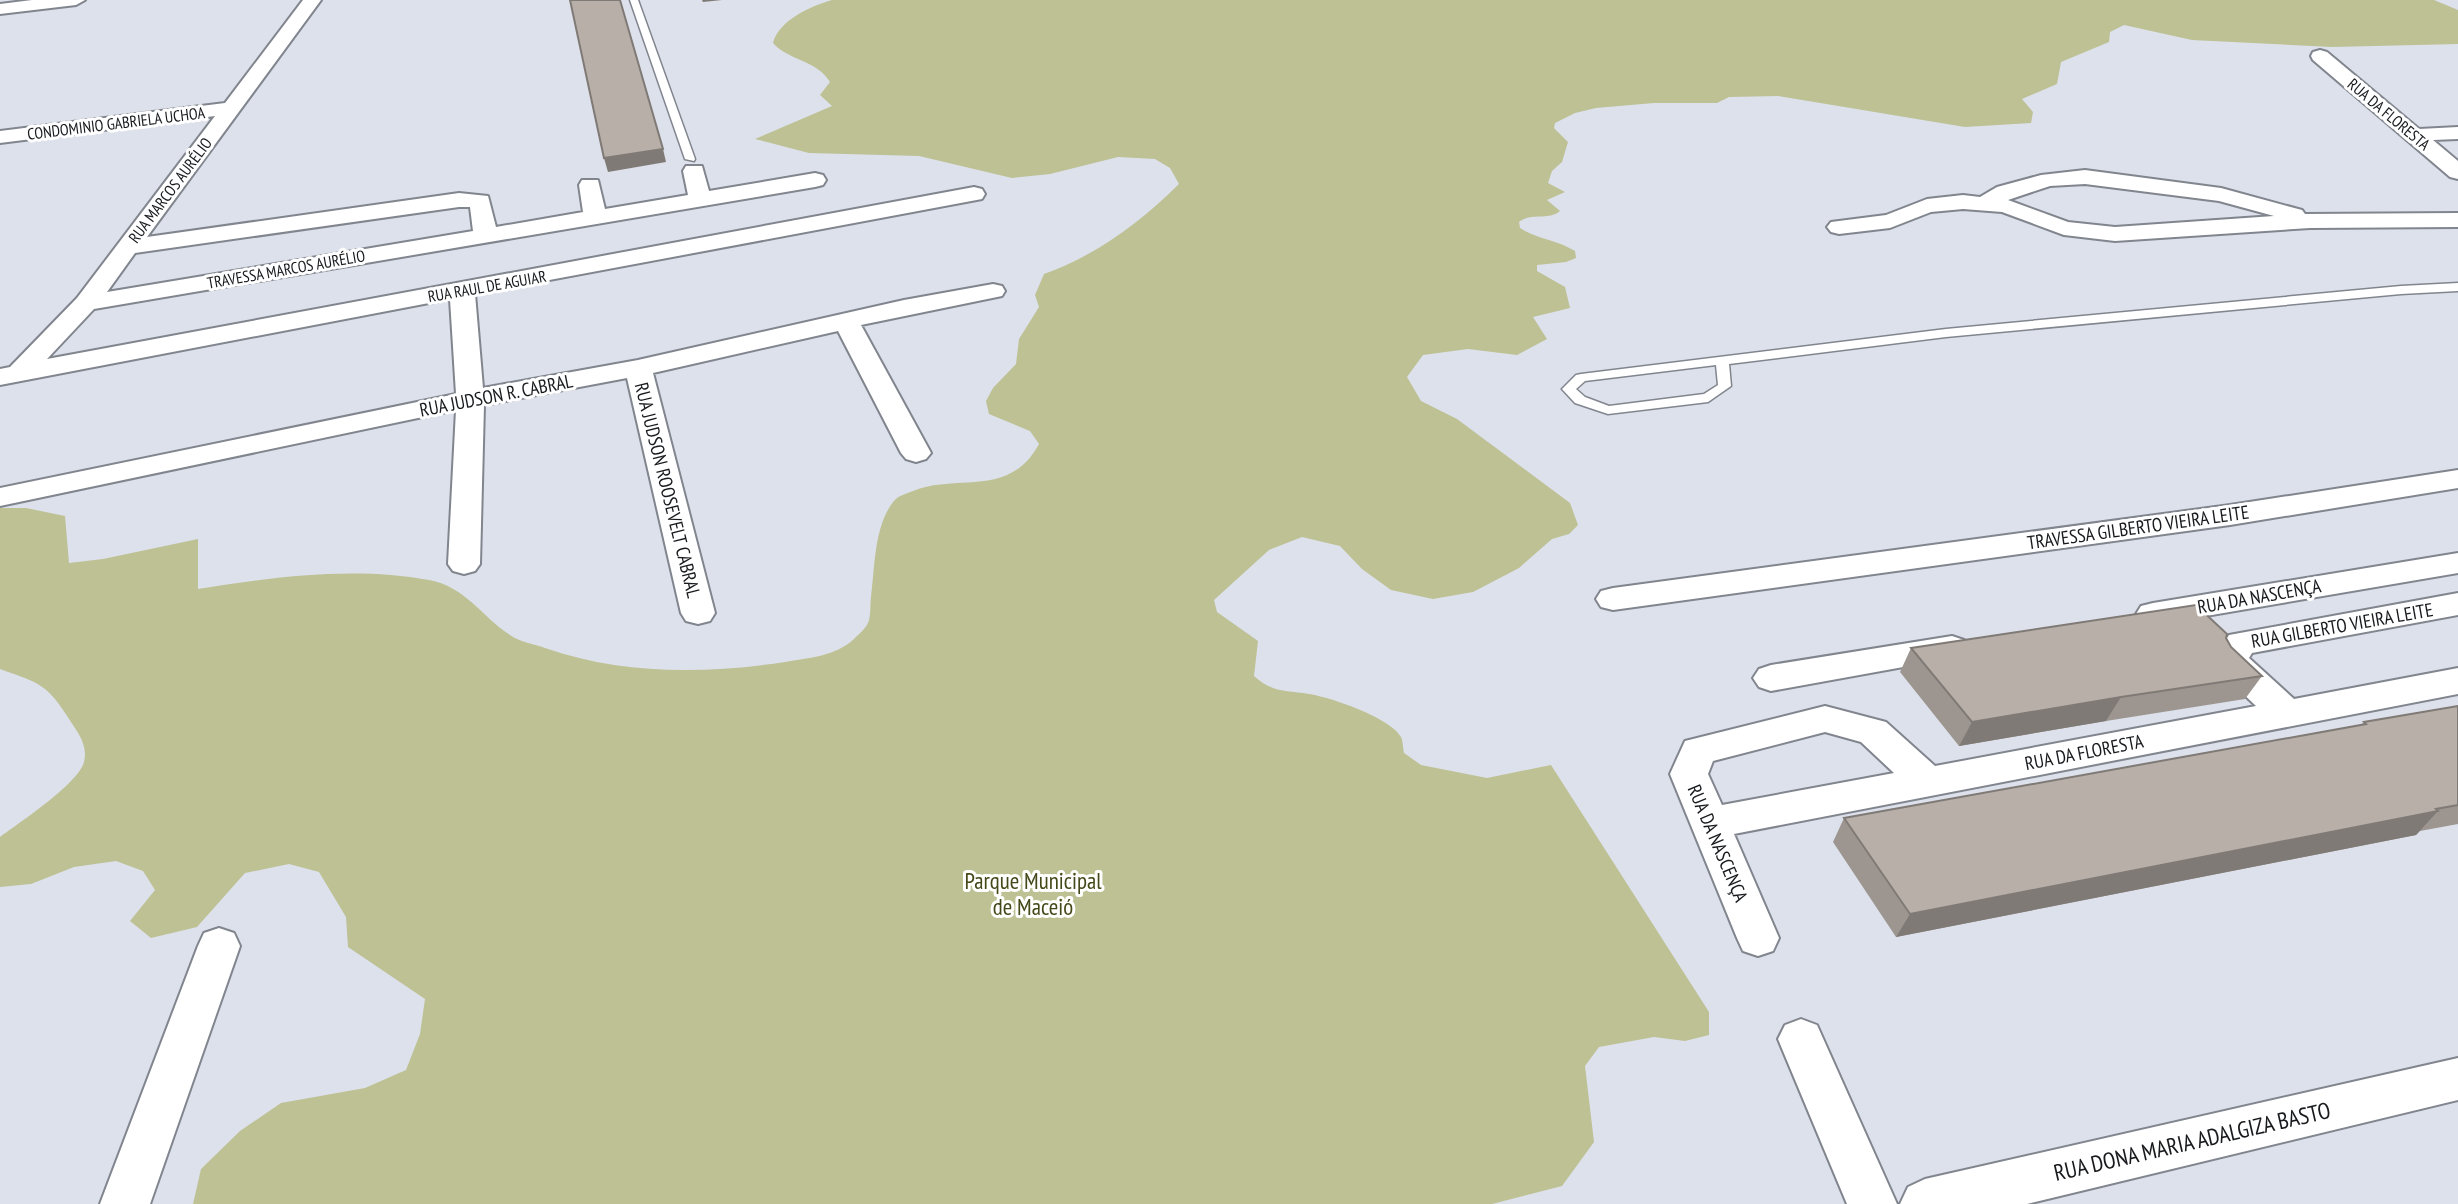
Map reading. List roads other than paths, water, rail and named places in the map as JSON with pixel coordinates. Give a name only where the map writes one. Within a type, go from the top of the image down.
[{"type":"street","points":[[0,9],[76,0]]},
{"type":"street","name":"RUA MARCOS AURÉLIO","points":[[10,375],[86,303],[312,0]]},
{"type":"street","name":"RUA DA FLORESTA","points":[[2320,56],[2458,172]]},
{"type":"street","name":"CONDOMINIO GABRIELA UCHOA","points":[[0,138],[233,108]]},
{"type":"street","points":[[2415,135],[2458,133]]},
{"type":"street","points":[[692,165],[700,200]]},
{"type":"street","points":[[1983,204],[2005,192],[2049,180],[2085,177],[2221,195],[2310,221]]},
{"type":"street","name":"TRAVESSA MARCOS AURÉLIO","points":[[86,303],[815,180]]},
{"type":"street","points":[[590,185],[595,217]]},
{"type":"street","name":"RUA RAUL DE AGUIAR","points":[[10,375],[974,194]]},
{"type":"street","points":[[128,247],[459,200],[480,201],[486,236]]},
{"type":"street","points":[[1839,227],[1890,221],[1927,206],[1962,202],[2006,206],[2064,228],[2115,234],[2310,221],[2458,220]]},
{"type":"street","points":[[535,229],[544,276]]},
{"type":"street","points":[[462,291],[470,399],[464,564]]},
{"type":"street","name":"RUA JUDSON R. CABRAL","points":[[0,498],[470,399],[638,368],[993,291]]},
{"type":"street","points":[[846,321],[916,453]]},
{"type":"street","name":"RUA JUDSON ROOSEVELT CABRAL","points":[[638,368],[698,613]]},
{"type":"street","name":"TRAVESSA GILBERTO VIEIRA LEITE","points":[[1613,599],[2230,515],[2458,479]]},
{"type":"street","name":"RUA DA NASCENÇA","points":[[2127,618],[2458,563]]},
{"type":"street","name":"RUA GILBERTO VIEIRA LEITE","points":[[2287,714],[2230,660],[2241,643],[2458,604]]},
{"type":"street","points":[[1771,678],[1976,643]]},
{"type":"street","name":"RUA DA FLORESTA","points":[[1710,823],[2458,681]]},
{"type":"street","name":"RUA DA NASCENÇA","points":[[1758,938],[1689,774],[1698,751],[1825,719],[1873,732],[1927,782]]},
{"type":"street","points":[[125,1204],[219,946]]},
{"type":"street","points":[[1801,1039],[1872,1204]]},
{"type":"street","name":"RUA DONA MARIA ADALGIZA BASTO","points":[[1925,1204],[2458,1079]]},
{"type":"lane","points":[[634,0],[692,165]]},
{"type":"lane","points":[[1722,360],[1725,386],[1708,398],[1608,410],[1580,400],[1569,389],[1581,378],[1722,360],[1960,332],[2401,289],[2458,287]]},
{"type":"park label","name":"Parque Municipal de Maceió","points":[[1033,893]]}]
